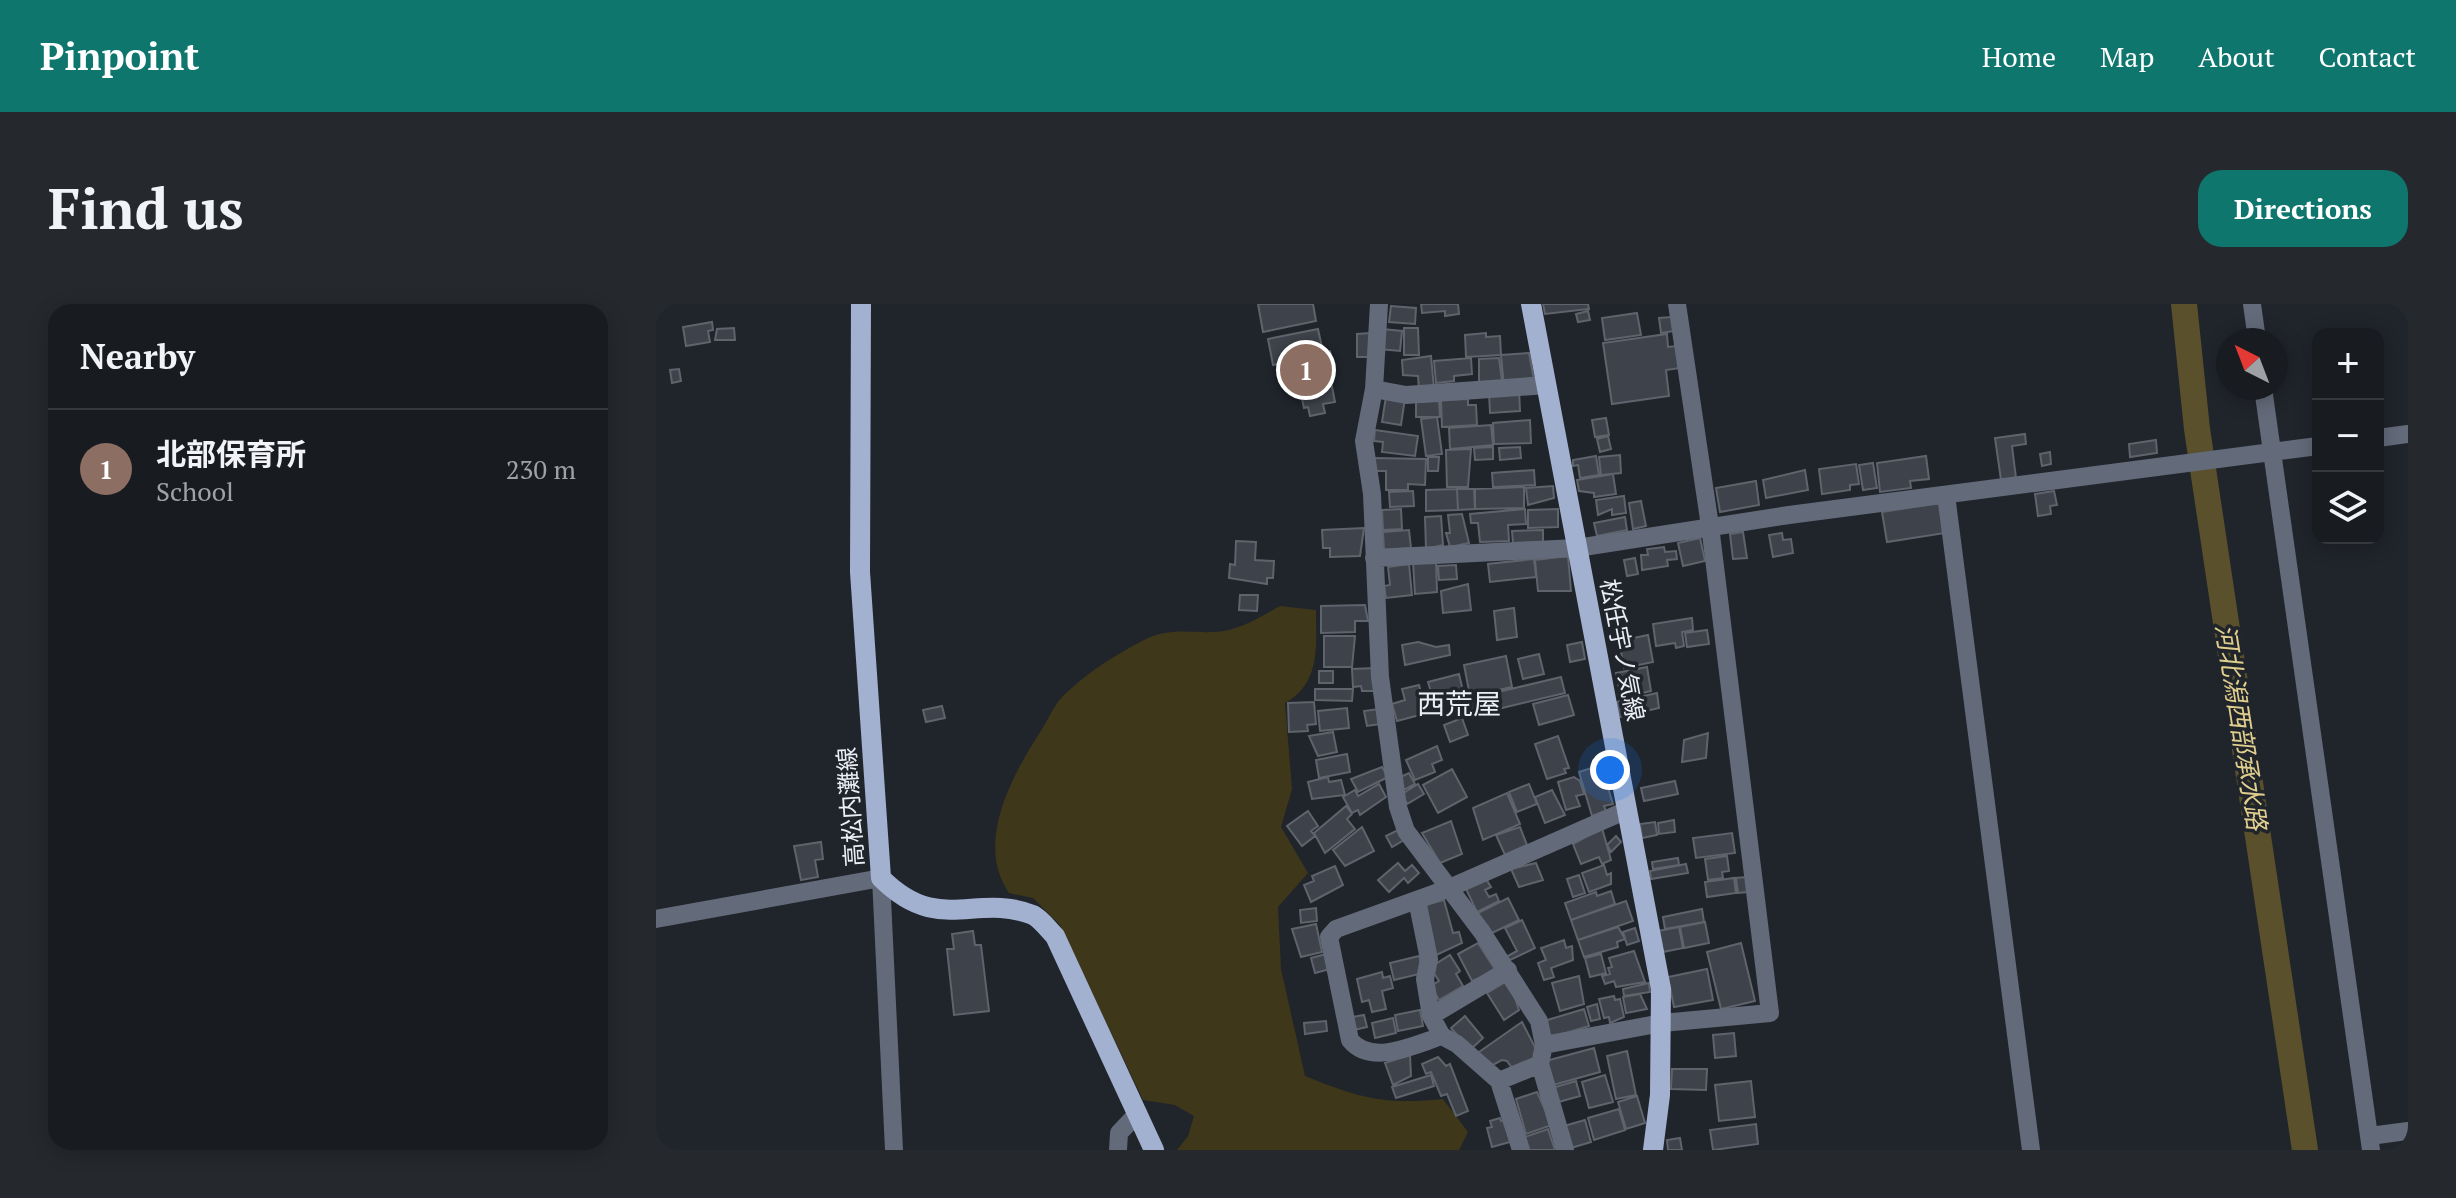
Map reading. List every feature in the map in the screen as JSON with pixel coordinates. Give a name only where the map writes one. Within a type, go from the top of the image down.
[{"type":"main road","name":"高松内灘線","points":[[861,304],[860,572],[881,878],[902,899],[922,907],[1014,911],[1035,916],[1055,936],[1154,1150]]},
{"type":"main road","name":"松任宇ノ気線","points":[[1531,304],[1659,978],[1662,1023],[1653,1150]]},
{"type":"street","points":[[1379,304],[1374,389],[1364,441],[1372,494],[1380,677],[1393,786],[1406,831],[1508,970],[1539,1021],[1544,1045],[1540,1064],[1565,1150]]},
{"type":"street","points":[[1544,1045],[1662,1023],[1770,1013],[1710,526],[1677,304]]},
{"type":"street","points":[[2252,304],[2255,328]]},
{"type":"street","points":[[1374,389],[1406,395],[1547,385]]},
{"type":"street","points":[[2263,400],[2263,453],[2370,1143],[2408,1131]]},
{"type":"street","points":[[2384,437],[2408,434]]},
{"type":"street","points":[[1374,558],[1577,548],[1710,526],[2312,447]]},
{"type":"street","points":[[1946,495],[2031,1150]]},
{"type":"street","points":[[1442,1036],[1390,1053],[1355,1047],[1350,1040],[1329,937],[1336,929],[1447,889],[1627,810]]},
{"type":"street","points":[[656,919],[881,878],[894,1150]]},
{"type":"street","points":[[1417,900],[1429,959],[1425,979],[1431,1016],[1442,1036],[1457,1044],[1499,1081],[1521,1150]]},
{"type":"street","points":[[1431,1016],[1508,970]]},
{"type":"street","points":[[1499,1081],[1540,1064]]},
{"type":"street","points":[[1118,1150],[1119,1133],[1138,1113]]},
{"type":"shaded area","points":[[1280,606],[1316,610],[1316,650],[1311,674],[1297,695],[1285,703],[1292,789],[1281,827],[1308,873],[1278,907],[1281,969],[1305,1076],[1372,1098],[1404,1101],[1443,1099],[1468,1132],[1459,1150],[1177,1150],[1188,1136],[1194,1116],[1175,1105],[1143,1100],[1060,925],[1033,898],[1009,893],[999,873],[995,852],[996,831],[1010,787],[1055,706],[1065,694],[1083,678],[1146,639],[1166,633],[1232,629]]},
{"type":"building","points":[[1258,304],[1313,304],[1316,321],[1263,332]]},
{"type":"building","points":[[1421,304],[1458,304],[1459,314],[1445,316],[1445,311],[1422,313]]},
{"type":"building","points":[[1543,304],[1588,304],[1589,309],[1545,314]]},
{"type":"building","points":[[1391,306],[1416,308],[1415,324],[1389,322]]},
{"type":"building","points":[[1588,311],[1590,320],[1578,322],[1576,314]]},
{"type":"building","points":[[1637,313],[1641,335],[1605,340],[1602,318]]},
{"type":"building","points":[[1672,317],[1674,331],[1661,333],[1659,318]]},
{"type":"building","points":[[712,322],[713,330],[708,331],[710,342],[686,346],[683,327]]},
{"type":"building","points":[[734,328],[735,340],[715,340],[717,329]]},
{"type":"building","points":[[1404,328],[1418,328],[1419,355],[1404,355]]},
{"type":"building","points":[[1318,329],[1323,352],[1330,351],[1333,364],[1328,366],[1335,402],[1323,404],[1325,413],[1310,416],[1308,407],[1304,408],[1294,361],[1273,365],[1268,339]]},
{"type":"building","points":[[1382,329],[1402,331],[1400,351],[1379,349]]},
{"type":"building","points":[[1370,333],[1371,357],[1357,357],[1357,334]]},
{"type":"building","points":[[1486,333],[1486,337],[1500,336],[1501,355],[1466,357],[1465,335]]},
{"type":"building","points":[[1667,334],[1668,347],[1676,346],[1680,368],[1666,370],[1669,396],[1612,404],[1603,343]]},
{"type":"building","points":[[1529,353],[1534,380],[1504,386],[1501,355]]},
{"type":"building","points":[[1431,356],[1434,389],[1419,390],[1418,376],[1403,375],[1402,360]]},
{"type":"building","points":[[1471,358],[1472,374],[1454,376],[1454,381],[1436,383],[1434,361]]},
{"type":"building","points":[[1499,358],[1502,381],[1479,385],[1479,359]]},
{"type":"building","points":[[679,369],[681,381],[672,383],[670,370]]},
{"type":"building","points":[[1519,390],[1520,411],[1490,413],[1489,392]]},
{"type":"building","points":[[1386,396],[1405,398],[1401,425],[1382,422]]},
{"type":"building","points":[[1468,399],[1468,405],[1476,405],[1477,425],[1442,427],[1441,400]]},
{"type":"building","points":[[1439,401],[1440,417],[1416,417],[1416,402]]},
{"type":"building","points":[[1437,417],[1442,454],[1426,456],[1421,419]]},
{"type":"building","points":[[1606,418],[1609,435],[1595,437],[1592,420]]},
{"type":"building","points":[[1530,420],[1531,443],[1494,444],[1493,423]]},
{"type":"building","points":[[1491,425],[1493,445],[1450,449],[1449,428]]},
{"type":"building","points":[[1375,430],[1418,436],[1415,456],[1382,452],[1383,442],[1374,441]]},
{"type":"building","points":[[2025,434],[2026,444],[2012,446],[2016,478],[2001,480],[1995,438]]},
{"type":"building","points":[[1608,436],[1611,449],[1600,452],[1597,439]]},
{"type":"building","points":[[2156,440],[2157,453],[2130,457],[2129,444]]},
{"type":"building","points":[[1493,447],[1493,459],[1475,460],[1474,448]]},
{"type":"building","points":[[1520,447],[1521,458],[1500,460],[1499,448]]},
{"type":"building","points":[[1471,449],[1468,487],[1447,487],[1446,450]]},
{"type":"building","points":[[2050,452],[2051,464],[2042,466],[2040,454]]},
{"type":"building","points":[[1620,455],[1621,473],[1601,475],[1599,457]]},
{"type":"building","points":[[1596,456],[1599,475],[1580,478],[1578,465],[1573,466],[1573,460]]},
{"type":"building","points":[[1926,456],[1929,479],[1910,481],[1911,488],[1880,492],[1877,463]]},
{"type":"building","points":[[1428,457],[1439,457],[1438,471],[1428,471]]},
{"type":"building","points":[[1374,458],[1426,459],[1425,485],[1408,484],[1408,490],[1386,490],[1386,471],[1374,471]]},
{"type":"building","points":[[1873,463],[1877,488],[1863,490],[1859,465]]},
{"type":"building","points":[[1856,464],[1859,484],[1850,485],[1850,490],[1822,494],[1819,469]]},
{"type":"building","points":[[1534,470],[1535,485],[1493,487],[1492,473]]},
{"type":"building","points":[[1805,470],[1808,490],[1766,498],[1763,480]]},
{"type":"building","points":[[1613,474],[1616,494],[1594,497],[1594,493],[1579,491],[1577,480]]},
{"type":"building","points":[[1756,481],[1759,505],[1720,512],[1716,488]]},
{"type":"building","points":[[1553,486],[1554,498],[1528,505],[1526,488]]},
{"type":"building","points":[[1524,487],[1524,508],[1475,509],[1475,489]]},
{"type":"building","points":[[1457,489],[1474,489],[1475,509],[1458,510]]},
{"type":"building","points":[[1457,489],[1458,510],[1426,511],[1426,490]]},
{"type":"building","points":[[1413,491],[1414,506],[1390,507],[1389,492]]},
{"type":"building","points":[[2054,491],[2057,505],[2050,506],[2051,514],[2038,516],[2035,494]]},
{"type":"building","points":[[1624,496],[1626,513],[1612,515],[1612,509],[1598,515],[1596,500]]},
{"type":"building","points":[[1641,501],[1646,526],[1633,529],[1629,503]]},
{"type":"building","points":[[1940,503],[1945,533],[1887,542],[1882,512]]},
{"type":"building","points":[[1401,509],[1402,529],[1383,530],[1382,510]]},
{"type":"building","points":[[1525,509],[1526,524],[1508,525],[1509,541],[1480,542],[1478,523],[1471,523],[1470,514]]},
{"type":"building","points":[[1558,509],[1558,527],[1528,528],[1528,510]]},
{"type":"building","points":[[1462,514],[1469,543],[1450,547],[1446,533],[1450,533],[1448,515]]},
{"type":"building","points":[[1441,516],[1443,545],[1426,549],[1425,517]]},
{"type":"building","points":[[1625,517],[1627,530],[1597,536],[1594,523]]},
{"type":"building","points":[[1364,528],[1360,556],[1330,557],[1330,548],[1323,548],[1322,530]]},
{"type":"building","points":[[1409,530],[1411,548],[1384,550],[1383,532]]},
{"type":"building","points":[[1543,530],[1543,542],[1513,543],[1512,531]]},
{"type":"building","points":[[1743,532],[1747,558],[1733,559],[1730,534]]},
{"type":"building","points":[[1782,533],[1783,540],[1791,539],[1793,553],[1773,557],[1769,535]]},
{"type":"building","points":[[1700,538],[1705,561],[1683,566],[1678,543]]},
{"type":"building","points":[[1236,541],[1256,542],[1255,560],[1274,561],[1273,578],[1267,578],[1267,584],[1229,578],[1230,564],[1235,565]]},
{"type":"building","points":[[1664,547],[1665,552],[1676,551],[1677,559],[1667,560],[1668,566],[1642,570],[1641,555],[1648,555],[1647,549]]},
{"type":"building","points":[[1568,556],[1571,591],[1538,591],[1535,560]]},
{"type":"building","points":[[1635,558],[1638,574],[1627,576],[1624,560]]},
{"type":"building","points":[[1534,559],[1536,577],[1490,582],[1488,564]]},
{"type":"building","points":[[1436,560],[1437,592],[1415,594],[1413,562]]},
{"type":"building","points":[[1409,564],[1412,595],[1386,598],[1384,586],[1390,585],[1388,567]]},
{"type":"building","points":[[1456,565],[1457,579],[1439,580],[1438,566]]},
{"type":"building","points":[[1468,584],[1471,610],[1443,613],[1441,591]]},
{"type":"building","points":[[1240,595],[1258,595],[1257,611],[1239,610]]},
{"type":"building","points":[[1365,605],[1368,621],[1355,621],[1355,632],[1321,633],[1321,606]]},
{"type":"building","points":[[1514,608],[1517,637],[1497,640],[1494,611]]},
{"type":"building","points":[[1692,618],[1693,630],[1682,632],[1684,646],[1676,648],[1675,643],[1656,646],[1653,624]]},
{"type":"building","points":[[1707,630],[1709,644],[1687,647],[1685,633]]},
{"type":"building","points":[[1648,635],[1653,662],[1624,668],[1619,641]]},
{"type":"building","points":[[1324,636],[1355,636],[1352,667],[1324,667]]},
{"type":"building","points":[[1418,642],[1436,647],[1449,645],[1450,655],[1405,665],[1402,645]]},
{"type":"building","points":[[1582,642],[1585,659],[1570,662],[1567,645]]},
{"type":"building","points":[[1539,654],[1544,674],[1523,679],[1518,659]]},
{"type":"building","points":[[1506,656],[1512,687],[1470,696],[1464,665]]},
{"type":"building","points":[[1647,667],[1651,691],[1621,698],[1616,673]]},
{"type":"building","points":[[1376,668],[1377,691],[1362,691],[1361,686],[1353,687],[1352,669]]},
{"type":"building","points":[[1319,671],[1333,671],[1333,683],[1319,683]]},
{"type":"building","points":[[1459,674],[1463,691],[1433,699],[1428,682]]},
{"type":"building","points":[[1561,677],[1565,693],[1473,715],[1469,699]]},
{"type":"building","points":[[1419,685],[1427,713],[1397,721],[1392,704],[1405,700],[1402,689]]},
{"type":"building","points":[[1315,689],[1353,689],[1352,701],[1315,700]]},
{"type":"building","points":[[1657,693],[1659,708],[1620,717],[1617,702]]},
{"type":"building","points":[[1568,695],[1574,715],[1539,725],[1533,704]]},
{"type":"building","points":[[1314,702],[1316,724],[1307,725],[1308,731],[1289,732],[1288,703]]},
{"type":"building","points":[[942,706],[945,718],[926,722],[923,710]]},
{"type":"building","points":[[1347,708],[1349,728],[1320,731],[1318,711]]},
{"type":"building","points":[[1378,709],[1381,724],[1367,726],[1364,711]]},
{"type":"building","points":[[1462,718],[1468,735],[1450,742],[1444,725]]},
{"type":"building","points":[[1333,732],[1337,752],[1318,756],[1309,736]]},
{"type":"building","points":[[1708,733],[1706,758],[1682,762],[1684,740]]},
{"type":"building","points":[[1558,736],[1569,768],[1564,769],[1566,773],[1547,779],[1535,744]]},
{"type":"building","points":[[1437,746],[1442,760],[1432,764],[1435,772],[1415,780],[1406,760]]},
{"type":"building","points":[[1347,754],[1350,772],[1319,778],[1316,760]]},
{"type":"building","points":[[1601,765],[1613,804],[1604,806],[1606,811],[1592,816],[1579,772]]},
{"type":"building","points":[[1382,767],[1388,777],[1358,792],[1351,779]]},
{"type":"building","points":[[1452,769],[1467,797],[1438,813],[1423,785]]},
{"type":"building","points":[[1409,773],[1415,784],[1404,790],[1398,778]]},
{"type":"building","points":[[1328,777],[1329,782],[1341,780],[1345,795],[1312,799],[1308,782]]},
{"type":"building","points":[[1574,777],[1580,781],[1584,794],[1576,796],[1580,806],[1566,810],[1558,782]]},
{"type":"building","points":[[1675,781],[1678,794],[1644,801],[1641,788]]},
{"type":"building","points":[[1379,784],[1386,797],[1360,815],[1358,810],[1352,813],[1343,797],[1355,790],[1358,796]]},
{"type":"building","points":[[1418,784],[1424,794],[1407,804],[1402,794]]},
{"type":"building","points":[[1529,784],[1537,804],[1517,812],[1509,792]]},
{"type":"building","points":[[1552,790],[1565,815],[1545,823],[1535,797]]},
{"type":"building","points":[[1507,793],[1520,824],[1483,840],[1473,808]]},
{"type":"building","points":[[1346,806],[1352,814],[1347,819],[1355,829],[1325,853],[1314,833]]},
{"type":"building","points":[[1308,811],[1318,826],[1311,831],[1315,836],[1302,846],[1287,826]]},
{"type":"building","points":[[1674,820],[1675,832],[1659,834],[1658,823]]},
{"type":"building","points":[[1451,821],[1462,854],[1440,863],[1422,833]]},
{"type":"building","points":[[1655,822],[1657,835],[1642,838],[1640,824]]},
{"type":"building","points":[[1362,827],[1374,851],[1345,866],[1333,850]]},
{"type":"building","points":[[1520,827],[1527,845],[1505,855],[1496,835]]},
{"type":"building","points":[[1602,828],[1611,860],[1602,864],[1599,857],[1581,864],[1573,844]]},
{"type":"building","points":[[1398,830],[1404,840],[1392,847],[1386,836]]},
{"type":"building","points":[[1732,833],[1735,853],[1696,858],[1693,838]]},
{"type":"building","points":[[1616,836],[1621,842],[1611,852],[1607,845]]},
{"type":"building","points":[[821,842],[823,859],[815,860],[818,877],[801,880],[794,846]]},
{"type":"building","points":[[1727,856],[1729,871],[1722,872],[1723,878],[1708,880],[1705,859]]},
{"type":"building","points":[[1678,858],[1679,865],[1653,869],[1652,862]]},
{"type":"building","points":[[1398,863],[1405,871],[1412,865],[1419,873],[1408,883],[1404,878],[1389,892],[1378,880]]},
{"type":"building","points":[[1536,863],[1543,880],[1519,887],[1511,869]]},
{"type":"building","points":[[1686,864],[1688,873],[1651,879],[1650,871]]},
{"type":"building","points":[[1604,865],[1607,875],[1611,873],[1611,884],[1589,892],[1582,873]]},
{"type":"building","points":[[1335,866],[1343,885],[1311,902],[1304,885],[1314,881],[1312,876]]},
{"type":"building","points":[[1579,875],[1585,893],[1573,897],[1567,879]]},
{"type":"building","points":[[1746,877],[1748,892],[1738,893],[1736,878]]},
{"type":"building","points":[[1734,878],[1736,893],[1707,897],[1705,882]]},
{"type":"building","points":[[1486,879],[1491,887],[1485,890],[1489,897],[1496,894],[1499,901],[1477,912],[1466,889]]},
{"type":"building","points":[[1611,891],[1615,904],[1571,920],[1565,903],[1596,892],[1597,896]]},
{"type":"building","points":[[1508,898],[1519,920],[1492,933],[1476,914]]},
{"type":"building","points":[[1444,900],[1453,933],[1459,932],[1462,943],[1434,956],[1425,905]]},
{"type":"building","points":[[1626,901],[1633,921],[1578,940],[1571,920]]},
{"type":"building","points":[[1316,908],[1317,921],[1301,923],[1300,910]]},
{"type":"building","points":[[1702,909],[1704,922],[1665,929],[1663,917]]},
{"type":"building","points":[[1522,920],[1535,948],[1508,961],[1506,957],[1517,951],[1505,928]]},
{"type":"building","points":[[1705,922],[1709,943],[1684,948],[1680,927]]},
{"type":"building","points":[[1316,924],[1322,952],[1301,957],[1292,929]]},
{"type":"building","points":[[1618,927],[1625,939],[1617,942],[1618,947],[1584,957],[1578,940]]},
{"type":"building","points":[[1679,927],[1683,948],[1663,952],[1658,931]]},
{"type":"building","points":[[1635,928],[1639,941],[1627,945],[1623,932]]},
{"type":"building","points":[[973,931],[975,945],[981,945],[989,1011],[954,1015],[947,949],[954,949],[952,934]]},
{"type":"building","points":[[1564,940],[1566,948],[1572,946],[1573,960],[1551,968],[1554,977],[1544,980],[1538,963],[1546,960],[1541,948]]},
{"type":"building","points":[[1478,943],[1496,971],[1472,981],[1458,954]]},
{"type":"building","points":[[1741,943],[1755,1001],[1721,1009],[1707,952]]},
{"type":"building","points":[[1634,951],[1645,982],[1616,987],[1614,981],[1605,984],[1602,976],[1610,974],[1608,968],[1612,967],[1609,958]]},
{"type":"building","points":[[1326,954],[1330,969],[1315,973],[1311,958]]},
{"type":"building","points":[[1601,954],[1606,973],[1590,977],[1585,958]]},
{"type":"building","points":[[1450,955],[1460,971],[1456,974],[1463,986],[1439,1000],[1431,986],[1439,981],[1432,970],[1434,965]]},
{"type":"building","points":[[1419,956],[1423,973],[1394,980],[1390,963]]},
{"type":"building","points":[[1707,969],[1713,1000],[1674,1007],[1668,977]]},
{"type":"building","points":[[1382,972],[1383,978],[1390,976],[1393,988],[1382,991],[1386,1009],[1372,1012],[1369,1000],[1362,1002],[1357,979]]},
{"type":"building","points":[[1579,976],[1584,1004],[1560,1011],[1552,983]]},
{"type":"building","points":[[1509,980],[1519,1010],[1504,1020],[1487,993]]},
{"type":"building","points":[[1649,983],[1650,992],[1624,996],[1623,989]]},
{"type":"building","points":[[1640,994],[1647,1009],[1626,1013],[1623,997]]},
{"type":"building","points":[[1614,996],[1615,1000],[1620,999],[1624,1017],[1610,1023],[1609,1017],[1604,1018],[1599,999]]},
{"type":"building","points":[[1597,1004],[1600,1019],[1591,1021],[1587,1007]]},
{"type":"building","points":[[1584,1009],[1589,1026],[1549,1038],[1544,1021]]},
{"type":"building","points":[[1420,1010],[1423,1026],[1398,1031],[1395,1015]]},
{"type":"building","points":[[1364,1015],[1367,1027],[1354,1030],[1352,1017]]},
{"type":"building","points":[[1465,1016],[1483,1038],[1470,1050],[1451,1028]]},
{"type":"building","points":[[1393,1018],[1396,1033],[1375,1038],[1372,1023]]},
{"type":"building","points":[[1326,1021],[1327,1031],[1305,1034],[1304,1023]]},
{"type":"building","points":[[1522,1022],[1540,1057],[1512,1068],[1502,1060],[1487,1068],[1479,1052]]},
{"type":"building","points":[[1734,1033],[1736,1056],[1715,1058],[1713,1035]]},
{"type":"building","points":[[1594,1048],[1600,1072],[1553,1085],[1546,1061]]},
{"type":"building","points":[[1627,1051],[1636,1095],[1616,1099],[1607,1056]]},
{"type":"building","points":[[1410,1055],[1411,1076],[1393,1085],[1385,1063]]},
{"type":"building","points":[[1438,1057],[1446,1066],[1450,1064],[1468,1111],[1456,1116],[1447,1094],[1441,1096],[1431,1072],[1426,1074],[1422,1064]]},
{"type":"building","points":[[1672,1069],[1707,1069],[1706,1090],[1671,1089]]},
{"type":"building","points":[[1431,1075],[1434,1086],[1396,1098],[1392,1087]]},
{"type":"building","points":[[1605,1075],[1613,1102],[1589,1108],[1582,1082]]},
{"type":"building","points":[[1576,1081],[1580,1096],[1555,1103],[1552,1088]]},
{"type":"building","points":[[1751,1081],[1755,1117],[1719,1121],[1715,1085]]},
{"type":"building","points":[[1537,1092],[1552,1125],[1526,1134],[1516,1099]]},
{"type":"building","points":[[1637,1096],[1645,1123],[1626,1129],[1618,1102]]},
{"type":"building","points":[[1619,1109],[1625,1130],[1594,1140],[1588,1118]]},
{"type":"building","points":[[1500,1118],[1501,1121],[1507,1119],[1510,1142],[1492,1147],[1487,1128],[1492,1127],[1490,1121]]},
{"type":"building","points":[[1585,1120],[1591,1142],[1571,1148],[1564,1126]]},
{"type":"building","points":[[1756,1124],[1758,1144],[1713,1150],[1710,1130]]},
{"type":"building","points":[[1548,1129],[1555,1150],[1526,1150],[1522,1138]]},
{"type":"building","points":[[1680,1138],[1682,1150],[1668,1150],[1667,1140]]},
{"type":"waterway","name":"河北潟西部承水路","points":[[2184,304],[2197,429],[2305,1150]]},
{"type":"place","name":"北部保育所","points":[[1306,370]]},
{"type":"district","name":"西荒屋","points":[[1459,703]]}]
